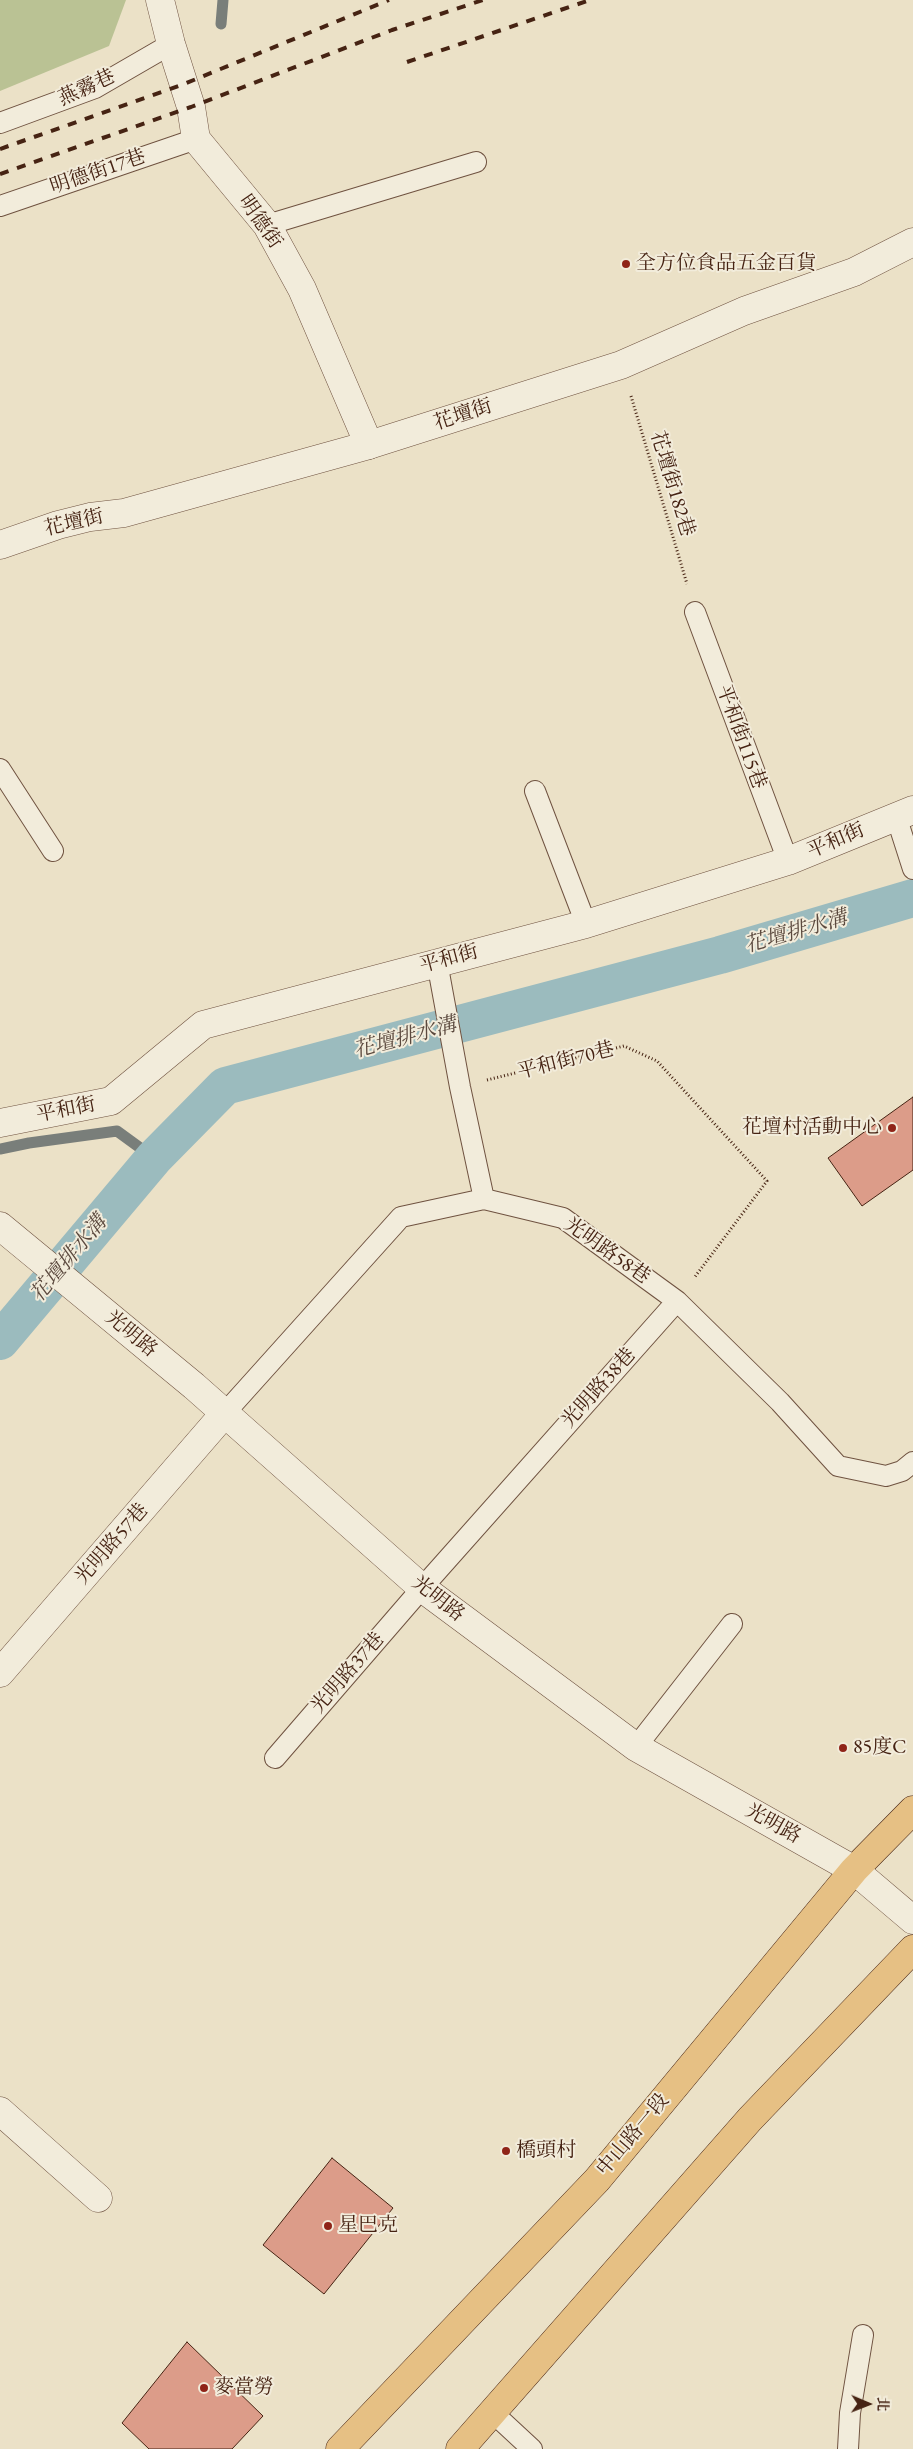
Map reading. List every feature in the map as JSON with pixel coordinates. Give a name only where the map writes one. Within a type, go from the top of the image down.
[{"type":"main road","name":"中山路一段","points":[[340,2449],[597,2180],[854,1870],[913,1810]]},
{"type":"main road","points":[[460,2449],[491,2411],[750,2119],[913,1949]]},
{"type":"street","name":"明德街","points":[[160,0],[171,44],[191,108],[196,138],[267,226],[302,289],[369,445]]},
{"type":"street","name":"花壇街","points":[[0,545],[58,525],[90,517],[124,513],[369,445],[621,365],[744,311],[854,272],[913,242]]},
{"type":"street","name":"平和街","points":[[0,1123],[111,1101],[203,1025],[586,924],[788,861],[905,813]]},
{"type":"street","name":"光明路","points":[[0,1226],[186,1380],[422,1588],[636,1747],[854,1870],[913,1920]]},
{"type":"street","name":"光明路57巷","points":[[0,1673],[224,1414]]},
{"type":"street","points":[[0,2111],[98,2198]]},
{"type":"lane","name":"燕霧巷","points":[[0,123],[96,88],[171,44]]},
{"type":"lane","name":"明德街17巷","points":[[0,206],[196,138]]},
{"type":"lane","points":[[267,226],[476,162]]},
{"type":"lane","name":"平和街115巷","points":[[695,612],[788,861]]},
{"type":"lane","points":[[0,769],[53,851]]},
{"type":"lane","points":[[535,791],[586,924]]},
{"type":"lane","points":[[905,813],[913,869]]},
{"type":"lane","points":[[437,962],[460,1087],[484,1199]]},
{"type":"lane","name":"光明路58巷","points":[[224,1414],[401,1217],[484,1199],[563,1218],[677,1301],[780,1402],[838,1466],[886,1476],[902,1471],[913,1462]]},
{"type":"lane","name":"光明路38巷","points":[[422,1588],[677,1301]]},
{"type":"lane","name":"光明路37巷","points":[[275,1758],[422,1588]]},
{"type":"lane","points":[[636,1747],[732,1624]]},
{"type":"lane","points":[[848,2449],[850,2412],[863,2335]]},
{"type":"lane","points":[[491,2411],[532,2449]]},
{"type":"path","name":"花壇街182巷","points":[[621,365],[695,612]]},
{"type":"path","name":"平和街70巷","points":[[460,1087],[624,1046],[657,1061],[767,1181],[677,1301]]},
{"type":"green space","points":[[0,0],[126,0],[109,46],[0,91]]},
{"type":"building","name":"花壇村活動中心","points":[[913,1097],[913,1170],[862,1206],[828,1158]]},
{"type":"building","name":"星巴克","points":[[332,2158],[393,2208],[324,2294],[263,2245]]},
{"type":"building","points":[[187,2342],[263,2416],[232,2449],[149,2449],[122,2423]]},
{"type":"waterway","points":[[221,24],[223,0]]},
{"type":"waterway","name":"花壇排水溝","points":[[0,1341],[154,1158],[225,1086],[720,955],[913,898]]},
{"type":"waterway","points":[[0,1149],[29,1143],[117,1131],[154,1158]]},
{"type":"railway","points":[[0,149],[184,84],[389,0]]},
{"type":"railway","points":[[0,174],[191,107],[392,30],[483,0]]},
{"type":"railway","points":[[407,62],[590,0]]},
{"type":"place","name":"全方位食品五金百貨","points":[[626,264]]},
{"type":"place","name":"花壇村活動中心","points":[[892,1128]]},
{"type":"place","name":"85度C","points":[[843,1748]]},
{"type":"place","name":"橋頭村","points":[[506,2151]]},
{"type":"place","name":"星巴克","points":[[328,2226]]},
{"type":"place","name":"麥當勞","points":[[204,2388]]}]
